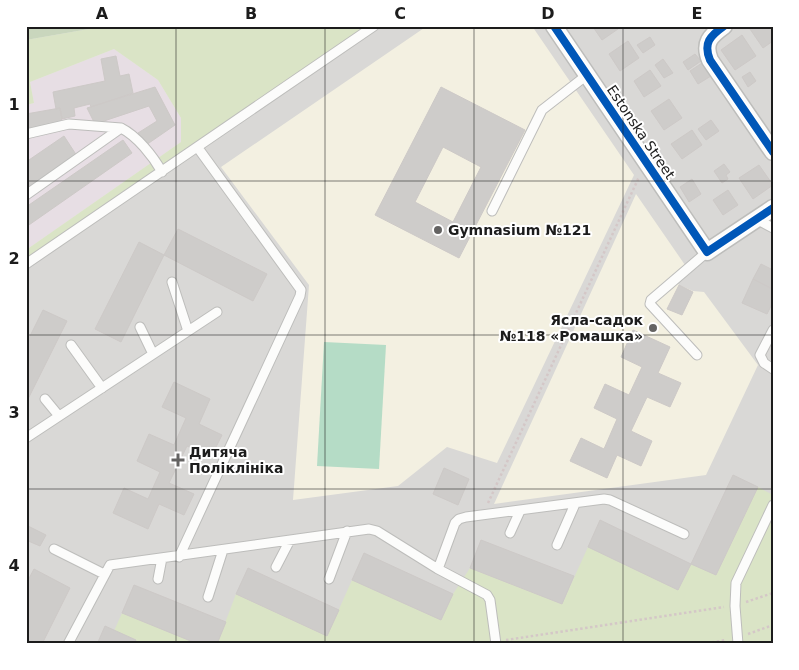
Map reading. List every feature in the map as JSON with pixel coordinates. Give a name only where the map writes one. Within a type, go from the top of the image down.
[{"type":"street","name":"Estonska Street","points":[[554,26],[707,252]]},
{"type":"street","points":[[724,26],[708,38],[706,49],[710,60],[773,152]]},
{"type":"street","points":[[707,252],[773,208]]},
{"type":"lane","points":[[26,264],[374,26]]},
{"type":"lane","points":[[492,211],[542,110],[587,75]]},
{"type":"lane","points":[[26,134],[69,124],[121,128],[155,160],[162,172]]},
{"type":"lane","points":[[26,195],[121,128]]},
{"type":"lane","points":[[179,557],[261,383],[301,290],[198,148]]},
{"type":"lane","points":[[756,219],[773,228]]},
{"type":"lane","points":[[697,356],[650,304],[650,300],[707,252]]},
{"type":"lane","points":[[172,282],[188,331]]},
{"type":"lane","points":[[26,438],[217,312]]},
{"type":"lane","points":[[140,328],[153,354]]},
{"type":"lane","points":[[773,330],[760,355],[764,363],[773,369]]},
{"type":"lane","points":[[71,345],[102,388]]},
{"type":"lane","points":[[45,399],[59,416]]},
{"type":"lane","points":[[438,570],[455,523],[459,519],[610,500],[684,534]]},
{"type":"lane","points":[[557,545],[575,504]]},
{"type":"lane","points":[[738,644],[735,606],[736,583],[773,505]]},
{"type":"lane","points":[[510,533],[520,511]]},
{"type":"lane","points":[[68,644],[110,565],[179,557],[369,529],[377,531],[438,570],[487,596],[490,600],[496,643]]},
{"type":"lane","points":[[328,579],[346,531]]},
{"type":"lane","points":[[276,567],[290,540]]},
{"type":"lane","points":[[54,549],[104,574]]},
{"type":"lane","points":[[208,597],[223,550]]},
{"type":"lane","points":[[158,579],[162,558]]},
{"type":"path","points":[[482,516],[646,161]]},
{"type":"path","points":[[496,643],[735,606],[773,593]]},
{"type":"shaded area","points":[[374,26],[773,26],[773,644],[26,644],[26,264]]},
{"type":"shaded area","name":"Gymnasium №121","points":[[427,26],[532,26],[634,175],[497,463],[447,447],[398,486],[293,500],[309,285],[221,167]]},
{"type":"shaded area","points":[[114,49],[158,80],[181,118],[181,142],[26,250],[26,105],[34,103],[30,82]]},
{"type":"shaded area","name":"Ясла-садок №118 «Ромашка»","points":[[636,194],[685,265],[672,275],[679,285],[693,291],[704,292],[758,365],[706,475],[494,504]]},
{"type":"green space","points":[[26,26],[106,26],[26,40]]},
{"type":"green space","points":[[106,26],[374,26],[26,264],[26,250],[181,142],[181,118],[158,80],[114,49],[30,82],[34,103],[26,105],[26,40]]},
{"type":"green space","points":[[324,342],[386,345],[379,469],[317,466]]},
{"type":"green space","points":[[758,487],[773,495],[773,644],[217,644],[236,594],[327,636],[352,580],[441,620],[453,594],[470,568],[562,604],[588,547],[678,590],[691,564],[716,575]]},
{"type":"green space","points":[[122,613],[198,644],[134,644],[136,640],[114,631]]},
{"type":"building","points":[[616,26],[618,29],[602,40],[593,27]]},
{"type":"building","points":[[753,26],[773,26],[773,41],[763,48],[750,29]]},
{"type":"building","points":[[742,35],[756,56],[735,70],[721,50]]},
{"type":"building","points":[[650,37],[655,45],[643,53],[637,45]]},
{"type":"building","points":[[628,41],[639,58],[620,71],[609,54]]},
{"type":"building","points":[[695,54],[701,61],[688,70],[683,62]]},
{"type":"building","points":[[116,56],[120,76],[129,74],[133,93],[91,107],[90,104],[74,108],[75,116],[62,119],[60,108],[56,109],[53,92],[105,81],[101,59]]},
{"type":"building","points":[[663,59],[673,73],[664,78],[655,65]]},
{"type":"building","points":[[702,63],[711,76],[698,84],[690,71]]},
{"type":"building","points":[[650,70],[661,86],[644,97],[634,81]]},
{"type":"building","points":[[750,72],[756,81],[748,87],[742,77]]},
{"type":"building","points":[[155,87],[175,125],[146,145],[138,133],[157,121],[149,106],[95,124],[87,108]]},
{"type":"building","points":[[441,87],[525,130],[459,258],[375,215]],"holes":[[[443,147],[481,167],[453,222],[415,202]]]},
{"type":"building","points":[[669,99],[682,118],[664,130],[651,111]]},
{"type":"building","points":[[60,108],[62,119],[58,124],[26,129],[26,114]]},
{"type":"building","points":[[711,120],[719,131],[706,140],[698,129]]},
{"type":"building","points":[[692,130],[702,145],[682,159],[671,144]]},
{"type":"building","points":[[64,136],[77,156],[26,191],[26,162]]},
{"type":"building","points":[[123,140],[132,153],[26,227],[26,207]]},
{"type":"building","points":[[724,164],[730,172],[726,175],[728,179],[722,183],[714,171]]},
{"type":"building","points":[[759,165],[773,185],[753,199],[739,178]]},
{"type":"building","points":[[692,179],[701,194],[689,202],[680,187]]},
{"type":"building","points":[[728,190],[738,205],[723,215],[713,200]]},
{"type":"building","points":[[178,229],[267,274],[253,301],[164,255]]},
{"type":"building","points":[[139,242],[164,255],[121,342],[95,329]]},
{"type":"building","points":[[761,264],[773,270],[772,289],[753,279]]},
{"type":"building","points":[[753,279],[773,289],[773,302],[767,314],[742,303]]},
{"type":"building","points":[[679,285],[693,292],[682,315],[667,309]]},
{"type":"building","points":[[43,310],[67,321],[26,403],[26,344]]},
{"type":"building","points":[[633,330],[670,347],[658,373],[681,383],[670,407],[647,397],[631,431],[652,441],[641,466],[617,455],[607,478],[570,461],[581,438],[604,449],[617,419],[594,408],[605,384],[629,395],[642,367],[621,357]]},
{"type":"building","points":[[174,382],[210,399],[199,424],[222,435],[211,457],[187,446],[169,483],[194,494],[184,515],[159,504],[148,529],[113,513],[124,488],[148,499],[160,472],[137,461],[149,434],[174,445],[186,418],[162,407]]},
{"type":"building","points":[[444,468],[469,479],[458,505],[433,494]]},
{"type":"building","points":[[733,475],[758,487],[716,575],[691,564]]},
{"type":"building","points":[[600,520],[691,564],[678,590],[588,547]]},
{"type":"building","points":[[26,525],[46,535],[40,546],[26,540]]},
{"type":"building","points":[[481,540],[574,576],[562,604],[470,568]]},
{"type":"building","points":[[364,553],[453,594],[441,620],[352,580]]},
{"type":"building","points":[[248,568],[339,610],[327,636],[236,594]]},
{"type":"building","points":[[34,569],[70,588],[42,644],[26,644],[26,584]]},
{"type":"building","points":[[134,585],[226,622],[217,644],[198,644],[122,613]]},
{"type":"building","points":[[105,626],[136,640],[134,644],[98,642]]},
{"type":"cycle path","points":[[554,26],[707,252],[773,208]]},
{"type":"cycle path","points":[[724,26],[709,40],[707,49],[710,60],[773,152]]},
{"type":"place","name":"Gymnasium №121","points":[[438,230]]},
{"type":"place","name":"Ясла-садок №118 «Ромашка»","points":[[653,328]]},
{"type":"place","name":"Дитяча Поліклініка","points":[[178,460]]}]
